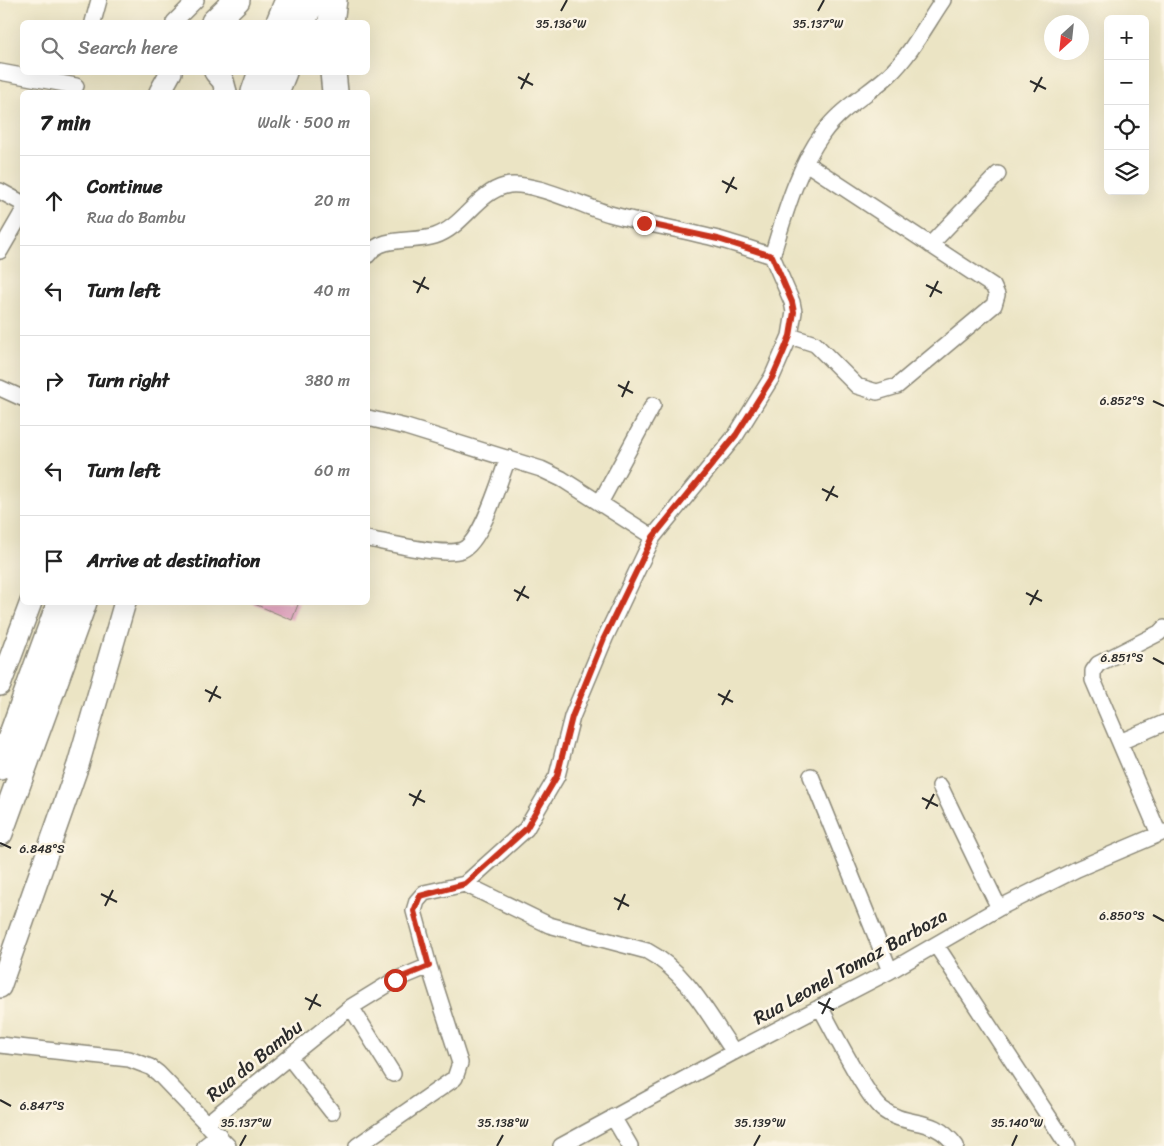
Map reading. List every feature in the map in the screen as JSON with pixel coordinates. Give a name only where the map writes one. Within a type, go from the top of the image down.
[{"type":"highway","points":[[216,20],[237,0]]},
{"type":"highway","points":[[280,20],[288,0]]},
{"type":"highway","points":[[304,20],[312,0]]},
{"type":"highway","points":[[331,20],[334,0]]},
{"type":"highway","points":[[255,90],[260,75]]},
{"type":"highway","points":[[277,90],[283,75]]},
{"type":"highway","points":[[333,75],[335,90]]},
{"type":"highway","points":[[0,767],[59,605]]},
{"type":"highway","points":[[0,833],[83,605]]},
{"type":"main road","points":[[161,90],[169,75]]},
{"type":"main road","points":[[218,75],[223,81],[225,90]]},
{"type":"main road","points":[[0,685],[30,605]]},
{"type":"main road","points":[[0,987],[78,765],[124,605]]},
{"type":"street","points":[[93,20],[98,0]]},
{"type":"street","points":[[176,20],[196,0]]},
{"type":"street","points":[[357,1146],[458,1074],[460,1062],[429,966],[415,905],[424,894],[465,884],[526,829],[557,776],[572,717],[604,638],[653,537],[736,435],[772,378],[790,336],[793,321],[792,302],[772,256],[791,196],[806,163],[822,134],[835,118],[848,106],[880,84],[901,61],[942,0]]},
{"type":"street","points":[[0,72],[77,84]]},
{"type":"street","points":[[790,336],[815,344],[857,386],[877,392],[897,386],[994,305],[998,295],[992,286],[806,163]]},
{"type":"street","points":[[930,246],[998,174]]},
{"type":"street","points":[[370,253],[376,247],[384,244],[434,237],[445,232],[497,189],[515,184],[542,190],[609,214],[718,239],[772,256]]},
{"type":"street","points":[[0,191],[20,202]]},
{"type":"street","points":[[0,251],[20,216]]},
{"type":"street","points":[[0,388],[20,397]]},
{"type":"street","points":[[600,503],[653,405]]},
{"type":"street","points":[[370,419],[508,458],[562,479],[653,537]]},
{"type":"street","points":[[370,539],[442,552],[463,550],[475,538],[481,527],[508,458]]},
{"type":"street","points":[[1161,833],[1093,680],[1093,671],[1098,664],[1159,633],[1164,628]]},
{"type":"street","points":[[1120,742],[1164,723]]},
{"type":"street","points":[[811,776],[890,971]]},
{"type":"street","points":[[940,786],[999,908]]},
{"type":"street","name":"Rua Leonel Tomaz Barboza","points":[[560,1146],[734,1052],[890,971],[999,908],[1077,869],[1161,833]]},
{"type":"street","points":[[465,884],[549,924],[634,946],[662,958],[684,980],[734,1052]]},
{"type":"street","points":[[936,945],[1068,1146]]},
{"type":"street","name":"Rua do Bambu","points":[[206,1124],[352,1007],[395,980],[429,966]]},
{"type":"street","points":[[352,1007],[393,1074]]},
{"type":"street","points":[[820,1007],[870,1093],[881,1108],[897,1117],[938,1128],[956,1146]]},
{"type":"street","points":[[0,1045],[129,1059],[140,1062],[158,1073],[224,1141]]},
{"type":"street","points":[[289,1058],[332,1112]]},
{"type":"street","points":[[613,1117],[630,1146]]},
{"type":"street","points":[[205,1146],[224,1141]]},
{"type":"building","points":[[257,605],[298,605],[292,620]]},
{"type":"route","points":[[395,980],[429,966],[414,911],[420,896],[465,884],[526,829],[557,776],[572,717],[604,638],[653,537],[736,435],[772,378],[790,336],[794,312],[792,302],[772,256],[718,239],[644,223]]}]
